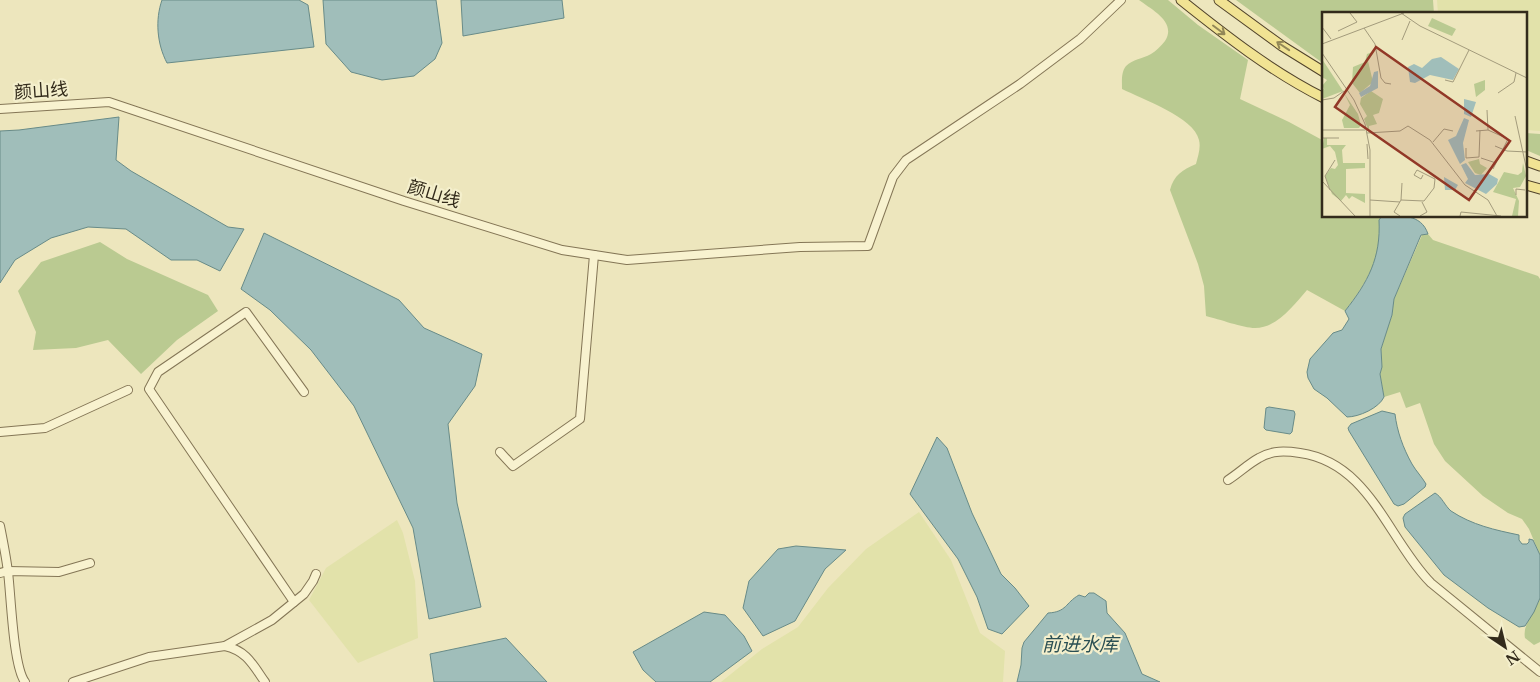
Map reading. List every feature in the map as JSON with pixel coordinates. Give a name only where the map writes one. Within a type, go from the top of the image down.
[{"type":"main road","points":[[1181,0],[1218,30],[1268,65],[1322,97]]},
{"type":"main road","points":[[1219,0],[1282,46],[1322,71]]},
{"type":"main road","points":[[1528,185],[1540,189]]},
{"type":"street","name":"颜山线","points":[[0,109],[109,102],[404,201],[562,250],[627,260],[800,247],[868,246],[893,177],[906,160],[1020,84],[1080,40],[1121,0]]},
{"type":"street","points":[[500,452],[513,466],[580,419],[594,255]]},
{"type":"street","points":[[294,602],[149,389],[158,372],[246,312],[304,392]]},
{"type":"street","points":[[0,432],[45,428],[128,390]]},
{"type":"street","points":[[1228,480],[1260,457],[1283,450],[1305,453],[1340,468],[1355,479],[1368,493],[1417,569],[1431,583],[1540,672]]},
{"type":"street","points":[[0,526],[4,572],[17,654],[21,677],[25,682]]},
{"type":"street","points":[[4,572],[59,572],[90,563]]},
{"type":"street","points":[[225,646],[272,620],[304,594],[316,574]]},
{"type":"street","points":[[73,682],[148,657],[225,646],[235,648],[246,655],[265,682]]},
{"type":"green space","points":[[1139,0],[1168,0],[1198,25],[1248,60],[1240,99],[1322,140],[1322,218],[1381,218],[1378,250],[1371,270],[1364,284],[1345,311],[1307,290],[1284,315],[1263,327],[1244,327],[1206,316],[1204,286],[1198,264],[1170,190],[1179,174],[1196,164],[1199,140],[1188,124],[1178,116],[1122,89],[1124,68],[1132,62],[1148,56],[1165,41],[1168,28],[1156,12]]},
{"type":"green space","points":[[1236,0],[1433,0],[1434,12],[1322,12],[1322,63]]},
{"type":"green space","points":[[1437,0],[1540,0],[1540,131],[1528,130],[1528,12],[1438,12]]},
{"type":"green space","points":[[1528,133],[1540,134],[1540,156],[1528,151]]},
{"type":"green space","points":[[1428,234],[1433,240],[1538,276],[1540,279],[1540,555],[1529,529],[1522,519],[1508,513],[1483,496],[1445,461],[1434,444],[1420,403],[1406,408],[1400,392],[1384,397],[1380,374],[1382,367],[1381,349],[1392,315],[1394,299],[1422,235]]},
{"type":"green space","points":[[100,242],[127,259],[208,295],[218,311],[177,340],[141,374],[108,340],[76,348],[33,350],[36,332],[18,291],[41,262]]},
{"type":"green space","points":[[919,512],[951,560],[980,633],[1005,651],[1003,682],[721,682],[762,649],[798,627],[828,588],[866,549]]},
{"type":"green space","points":[[397,520],[403,533],[415,581],[418,638],[358,663],[309,600],[326,568]]},
{"type":"green space","points":[[1540,598],[1540,642],[1534,645],[1525,638],[1525,633],[1527,623]]},
{"type":"water","points":[[162,0],[299,0],[308,5],[314,47],[167,63],[161,48],[158,32],[158,16]]},
{"type":"water","points":[[323,0],[436,0],[442,43],[435,59],[414,76],[382,80],[351,72],[326,44]]},
{"type":"water","points":[[461,0],[562,0],[564,18],[463,36]]},
{"type":"water","points":[[119,117],[116,160],[131,171],[228,227],[244,229],[220,271],[197,260],[171,260],[126,229],[88,227],[51,238],[15,260],[0,283],[0,131]]},
{"type":"water","points":[[1380,218],[1412,218],[1425,227],[1428,234],[1421,235],[1394,299],[1392,315],[1381,349],[1382,367],[1380,374],[1384,397],[1378,405],[1368,411],[1347,417],[1327,398],[1314,389],[1307,372],[1310,359],[1333,333],[1342,330],[1349,319],[1345,311],[1360,290],[1375,258],[1378,246]]},
{"type":"water","points":[[264,233],[399,300],[424,328],[482,354],[475,386],[448,424],[457,503],[481,607],[429,619],[413,528],[354,406],[311,350],[270,310],[241,289]]},
{"type":"water","points":[[1266,408],[1294,411],[1292,432],[1290,434],[1264,428]]},
{"type":"water","points":[[1382,411],[1395,414],[1406,452],[1426,484],[1425,487],[1404,504],[1398,506],[1394,504],[1348,428],[1351,424]]},
{"type":"water","points":[[937,437],[947,448],[972,513],[1001,574],[1029,606],[1002,634],[988,629],[977,597],[958,559],[910,494]]},
{"type":"water","points":[[1435,493],[1451,511],[1467,520],[1492,529],[1519,535],[1519,540],[1522,544],[1527,544],[1529,539],[1533,540],[1540,555],[1540,598],[1525,626],[1519,627],[1488,608],[1444,575],[1405,527],[1403,518],[1405,514]]},
{"type":"water","points":[[796,546],[846,550],[825,569],[795,621],[763,636],[743,608],[749,581],[778,549]]},
{"type":"water","name":"前进水库","points":[[1089,593],[1094,593],[1106,601],[1107,613],[1125,633],[1142,674],[1160,682],[1017,682],[1024,642],[1048,613],[1059,611],[1079,595],[1085,597]]},
{"type":"water","points":[[704,612],[725,615],[744,636],[752,651],[710,682],[656,682],[643,670],[633,652]]},
{"type":"water","points":[[506,638],[547,682],[434,682],[430,654]]}]
